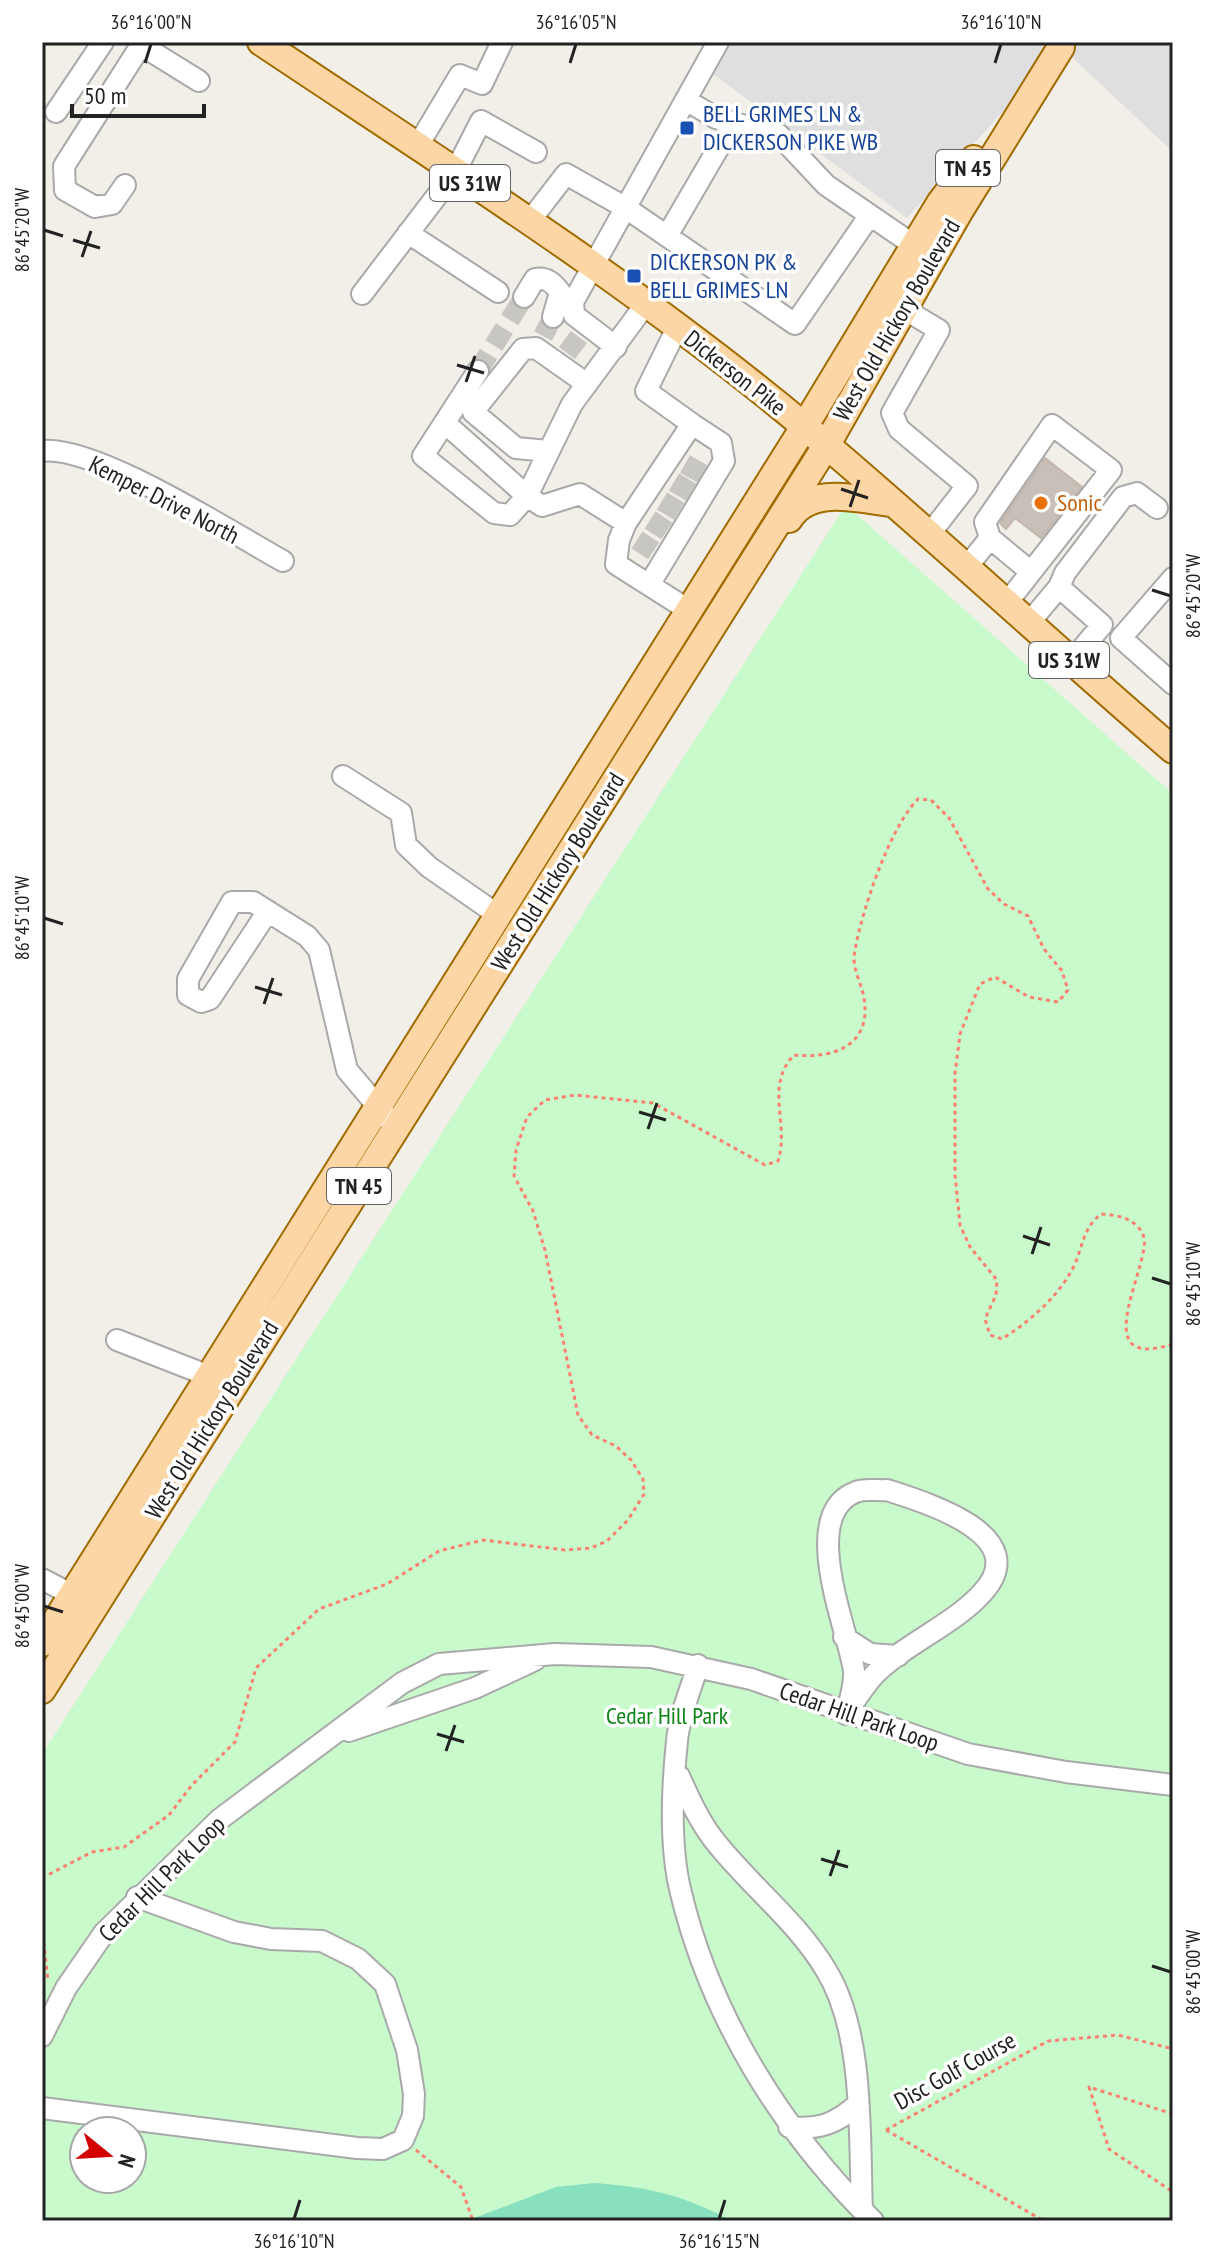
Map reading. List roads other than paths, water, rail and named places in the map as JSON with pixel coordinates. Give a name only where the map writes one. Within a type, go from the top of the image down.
[{"type":"main road","name":"Dickerson Pike","points":[[261,42],[593,265],[677,328],[804,427],[1173,750]]},
{"type":"main road","name":"West Old Hickory Boulevard","points":[[42,1690],[83,1600],[209,1376],[690,611],[940,203],[1063,44]]},
{"type":"main road","name":"West Old Hickory Boulevard","points":[[42,1643],[83,1600],[396,1128],[826,446],[1063,44]]},
{"type":"main road","points":[[720,615],[734,606],[797,507],[813,499],[835,497],[891,503]]},
{"type":"street","points":[[56,112],[103,42]]},
{"type":"street","points":[[417,147],[460,75],[482,84],[502,42]]},
{"type":"street","points":[[587,384],[573,345],[573,302],[718,42]]},
{"type":"street","points":[[125,185],[112,204],[95,207],[65,190],[64,166],[142,44],[199,81]]},
{"type":"street","points":[[686,100],[716,118],[779,135],[826,185],[915,246]]},
{"type":"street","points":[[362,294],[455,172],[481,121],[536,152]]},
{"type":"street","points":[[667,236],[733,123]]},
{"type":"street","points":[[529,222],[566,174],[626,208],[795,324],[870,215]]},
{"type":"street","points":[[408,233],[498,292]]},
{"type":"street","points":[[524,297],[535,279],[543,278],[553,283],[560,292],[553,317]]},
{"type":"street","points":[[478,371],[423,456],[494,513],[510,515],[527,496],[572,404],[645,305]]},
{"type":"street","points":[[904,309],[939,330],[892,413],[899,429],[967,486],[928,536]]},
{"type":"street","points":[[649,585],[674,535],[709,478],[724,461],[721,443],[646,391],[677,328]]},
{"type":"street","points":[[548,451],[516,448],[473,412],[523,349],[540,342],[616,347]]},
{"type":"street","points":[[446,424],[542,506],[580,494],[634,525]]},
{"type":"street","points":[[690,611],[616,564],[634,525],[672,468],[692,424]]},
{"type":"street","points":[[1006,604],[1111,470],[1052,425],[985,522],[990,538],[1031,572]]},
{"type":"street","name":"Kemper Drive North","points":[[42,451],[55,449],[108,466],[283,561]]},
{"type":"street","points":[[1028,624],[1059,587],[1065,573],[1123,497],[1137,493],[1157,508]]},
{"type":"street","points":[[966,568],[990,538]]},
{"type":"street","points":[[1173,578],[1121,638],[1173,684]]},
{"type":"street","points":[[1059,587],[1102,625],[1071,662]]},
{"type":"street","points":[[343,776],[401,813],[406,845],[429,867],[498,915]]},
{"type":"street","points":[[268,911],[210,999],[195,1000],[188,995],[188,979],[232,902],[253,902],[268,911],[307,936],[319,950],[347,1070],[396,1128]]},
{"type":"street","points":[[117,1340],[209,1376]]},
{"type":"street","points":[[887,1490],[958,1517],[992,1543],[998,1569],[983,1592],[876,1673],[846,1714],[854,1671],[844,1637],[827,1541],[833,1519],[843,1502],[857,1491],[887,1490]]},
{"type":"street","points":[[42,1579],[83,1600]]},
{"type":"street","points":[[844,1637],[870,1654],[898,1656]]},
{"type":"street","name":"Cedar Hill Park Loop","points":[[46,2027],[84,1961],[137,1897],[220,1819],[402,1683],[439,1664],[546,1654],[623,1655],[698,1665],[751,1679],[968,1754],[1066,1772],[1173,1785]]},
{"type":"street","name":"Cedar Hill Park Loop","points":[[312,1748],[384,1718],[475,1688],[546,1654]]},
{"type":"street","points":[[698,1665],[677,1738],[674,1847],[680,1892],[721,2005],[755,2072],[789,2127],[868,2215]]},
{"type":"street","points":[[676,1769],[712,1838],[808,1944],[827,1971],[843,2005],[858,2104],[868,2215]]},
{"type":"street","points":[[42,2108],[357,2148],[383,2149],[403,2140],[413,2116],[414,2094],[395,2015],[385,1984],[376,1975],[358,1959],[322,1941],[271,1939],[234,1932],[137,1897]]},
{"type":"street","points":[[789,2127],[813,2129],[833,2124],[858,2104]]},
{"type":"tunnel","points":[[478,371],[524,297]]},
{"type":"tunnel","points":[[543,336],[553,317]]},
{"type":"tunnel","points":[[567,353],[579,337]]},
{"type":"tunnel","points":[[685,464],[706,476]]},
{"type":"tunnel","points":[[674,482],[694,494]]},
{"type":"tunnel","points":[[662,501],[682,513]]},
{"type":"tunnel","points":[[650,520],[670,533]]},
{"type":"tunnel","points":[[637,540],[657,553]]},
{"type":"place","name":"BELL GRIMES LN & DICKERSON PIKE WB","points":[[687,128]]},
{"type":"place","name":"DICKERSON PK & BELL GRIMES LN","points":[[634,276]]},
{"type":"place","name":"Sonic","points":[[1041,503]]},
{"type":"park label","name":"Cedar Hill Park","points":[[667,1716]]}]
